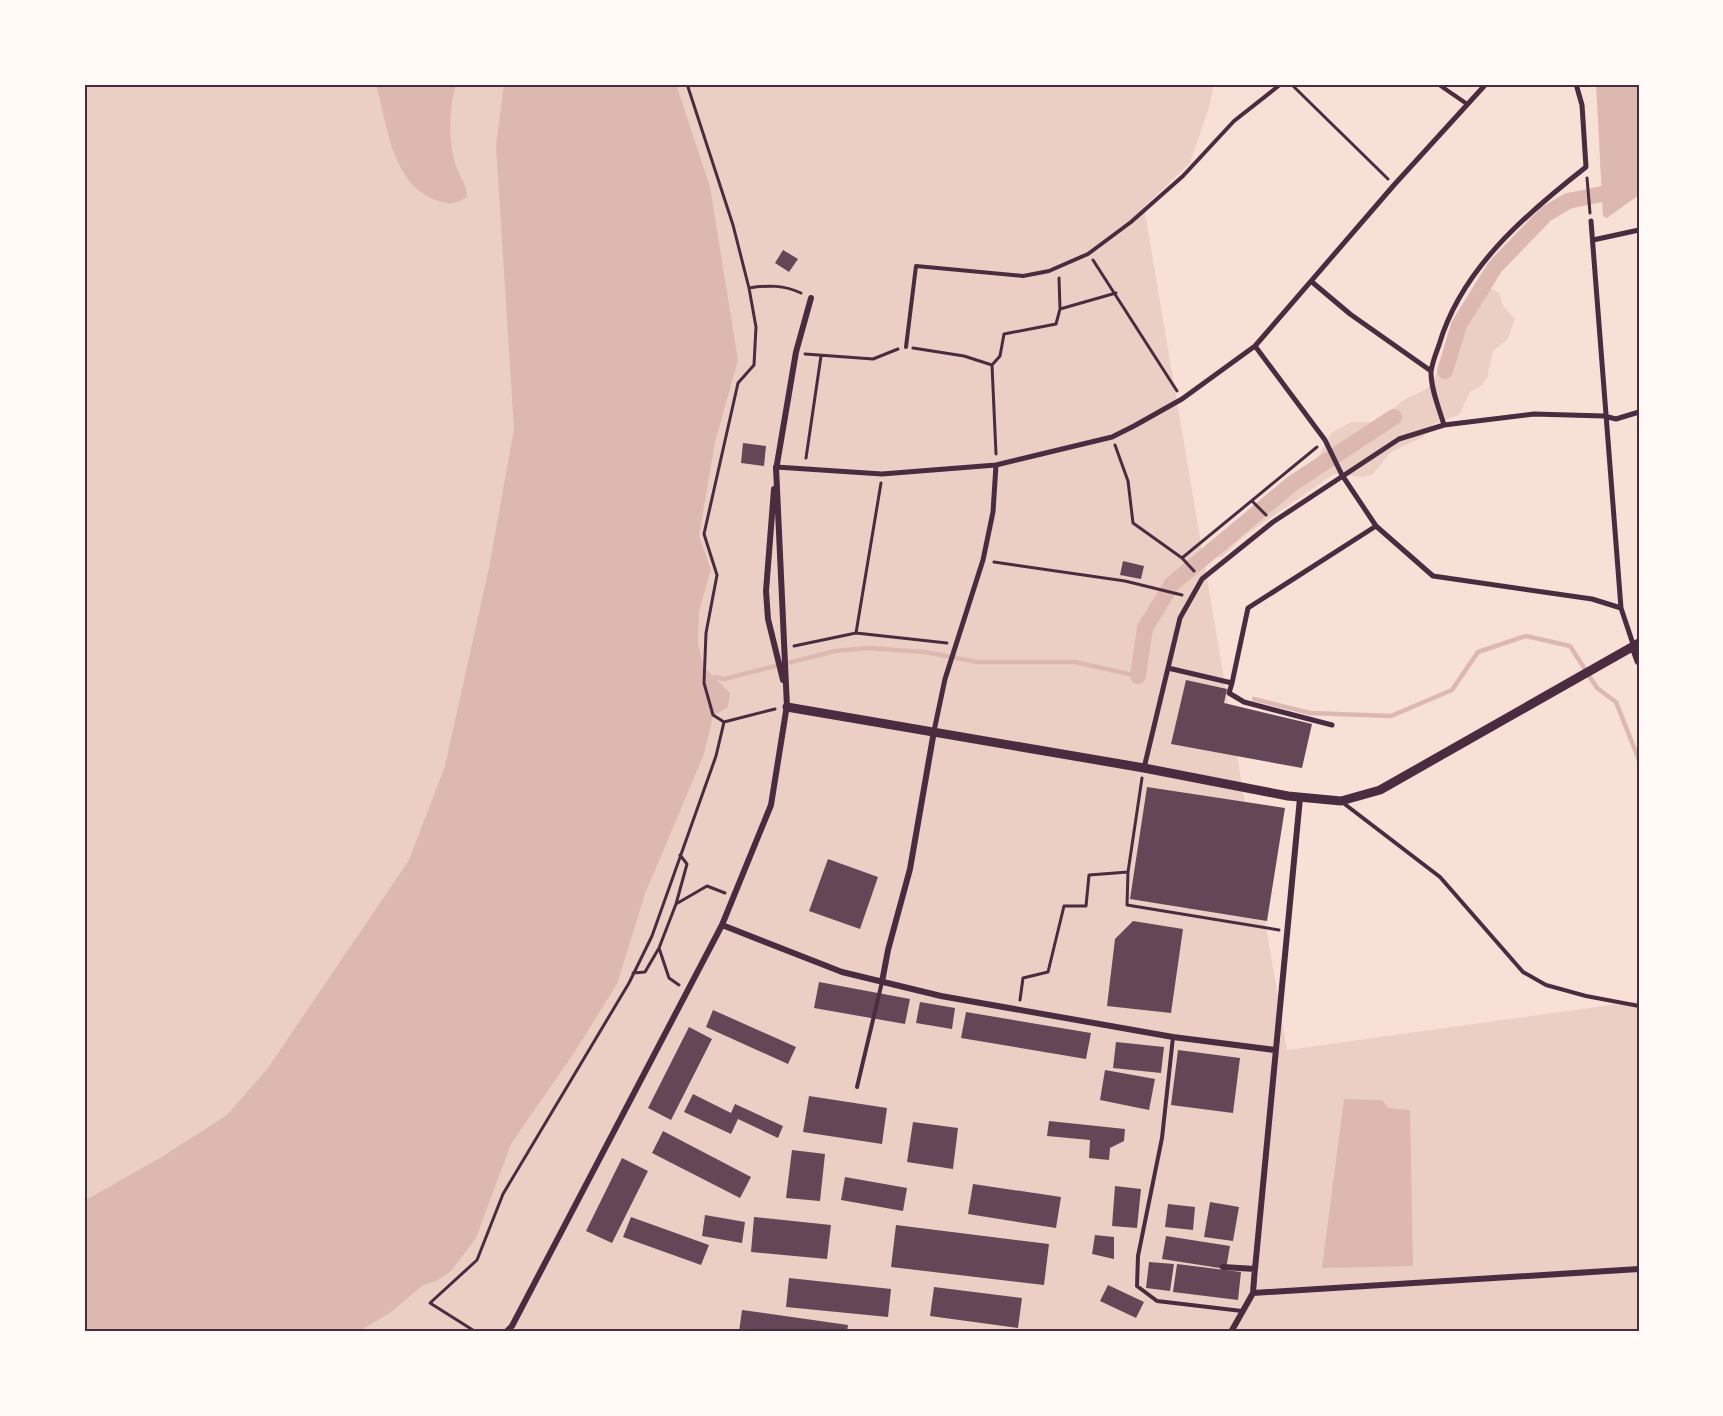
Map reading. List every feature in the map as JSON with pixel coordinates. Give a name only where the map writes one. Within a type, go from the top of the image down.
[{"type":"street","points":[[776,467],[882,474],[996,465],[1112,437],[1182,399],[1255,346],[1394,185],[1486,84]]},
{"type":"street","points":[[1444,425],[1435,397],[1431,370],[1443,329],[1465,288],[1512,229],[1540,203],[1586,167],[1582,105],[1576,84]]},
{"type":"street","points":[[1591,221],[1604,416],[1621,608],[1636,645],[1639,661]]},
{"type":"street","points":[[1593,240],[1639,230]]},
{"type":"street","points":[[1312,282],[1350,314],[1431,370]]},
{"type":"street","points":[[787,707],[783,680],[774,651],[766,591],[776,467],[796,352],[811,298]]},
{"type":"street","points":[[1255,346],[1325,440],[1342,475],[1376,526],[1433,576],[1592,599],[1621,608]]},
{"type":"street","points":[[1144,768],[1180,618],[1202,579],[1273,522],[1399,439],[1444,425],[1534,414],[1604,416],[1616,419],[1639,412]]},
{"type":"street","points":[[882,982],[888,950],[910,869],[945,679],[983,560],[993,512],[996,465]]},
{"type":"street","points":[[506,1332],[512,1326],[722,925],[771,805],[787,707],[776,467]]},
{"type":"street","points":[[1332,725],[1244,702],[1229,693],[1248,608],[1376,526]]},
{"type":"street","points":[[787,707],[1300,798],[1341,801],[1380,790],[1636,645]]},
{"type":"street","points":[[1167,671],[1232,683]]},
{"type":"street","points":[[787,707],[1144,768],[1300,798]]},
{"type":"street","points":[[1230,1332],[1253,1293],[1300,798]]},
{"type":"street","points":[[1255,1269],[1300,798]]},
{"type":"street","points":[[722,925],[814,963],[882,982],[1019,1011],[1275,1050]]},
{"type":"street","points":[[1223,1267],[1255,1269]]},
{"type":"street","points":[[1253,1293],[1639,1269]]},
{"type":"lane","points":[[906,347],[916,266],[1023,276],[1058,267],[1088,254],[1131,222],[1183,176],[1234,121],[1281,84]]},
{"type":"lane","points":[[1438,84],[1467,104]]},
{"type":"lane","points":[[1341,801],[1440,877],[1523,972],[1556,988],[1586,996],[1639,1005]]},
{"type":"lane","points":[[857,1087],[882,982]]},
{"type":"lane","points":[[1173,1036],[1161,1138],[1138,1256],[1137,1286],[1157,1301],[1242,1311]]},
{"type":"path","points":[[687,84],[733,225],[756,327],[753,365],[738,382],[704,534],[717,575],[706,633],[704,683],[713,716],[724,722],[787,707]]},
{"type":"path","points":[[1291,84],[1394,185]]},
{"type":"path","points":[[1588,194],[1591,221]]},
{"type":"path","points":[[1088,254],[1116,293],[1182,399]]},
{"type":"path","points":[[996,465],[992,365],[1000,356],[1004,334],[1056,324],[1060,309],[1058,267]]},
{"type":"path","points":[[749,288],[770,285],[790,288],[811,298]]},
{"type":"path","points":[[1060,309],[1116,293]]},
{"type":"path","points":[[796,352],[873,359],[906,347],[964,356],[992,365]]},
{"type":"path","points":[[804,469],[821,356]]},
{"type":"path","points":[[1112,437],[1128,481],[1133,523],[1182,558],[1202,579]]},
{"type":"path","points":[[1182,558],[1325,440]]},
{"type":"path","points":[[856,633],[882,474]]},
{"type":"path","points":[[1252,501],[1263,512]]},
{"type":"path","points":[[983,560],[1125,581],[1192,597]]},
{"type":"path","points":[[774,651],[856,633],[956,645]]},
{"type":"path","points":[[476,1332],[430,1303],[477,1260],[503,1194],[633,974],[652,936],[716,756],[724,722]]},
{"type":"path","points":[[1144,768],[1128,872],[1127,905],[1286,932]]},
{"type":"path","points":[[633,974],[645,972],[659,948],[676,904],[687,864],[680,855]]},
{"type":"path","points":[[1019,1011],[1023,978],[1048,972],[1064,906],[1086,906],[1089,876],[1128,872]]},
{"type":"path","points":[[676,904],[707,886],[734,897]]},
{"type":"path","points":[[659,948],[669,978],[687,992]]},
{"type":"shaded area","points":[[84,84],[1214,84],[1209,108],[1190,163],[1144,207],[1287,1050],[1639,1001],[1639,1332],[84,1332]]},
{"type":"shaded area","points":[[376,84],[456,84],[451,114],[453,157],[465,185],[467,197],[452,203],[440,202],[421,192],[410,181],[401,167],[388,134]]},
{"type":"shaded area","points":[[504,84],[676,84],[710,187],[738,360],[715,442],[699,536],[711,570],[699,611],[698,643],[703,666],[730,693],[728,707],[713,716],[704,754],[645,894],[617,984],[576,1050],[511,1144],[476,1238],[451,1271],[437,1281],[423,1285],[391,1312],[358,1332],[84,1332],[84,1201],[160,1158],[227,1115],[268,1068],[409,860],[445,766],[489,568],[514,429],[496,146]]},
{"type":"shaded area","points":[[1596,84],[1639,84],[1639,195],[1607,218],[1603,216]]},
{"type":"shaded area","points":[[1475,288],[1492,289],[1499,293],[1503,306],[1515,319],[1508,339],[1493,351],[1487,378],[1482,385],[1470,392],[1459,415],[1433,424],[1423,437],[1391,452],[1373,474],[1363,477],[1334,474],[1244,536],[1222,557],[1216,557],[1216,554],[1287,494],[1316,461],[1331,433],[1351,422],[1376,422],[1405,399],[1427,389],[1438,372],[1450,336]]},
{"type":"shaded area","points":[[1344,1099],[1382,1100],[1388,1108],[1410,1110],[1413,1266],[1322,1268]]},
{"type":"building","points":[[783,250],[798,259],[789,272],[775,263]]},
{"type":"building","points":[[743,443],[766,446],[764,466],[741,463]]},
{"type":"building","points":[[1123,561],[1144,566],[1141,579],[1120,575]]},
{"type":"building","points":[[1186,680],[1227,689],[1224,703],[1312,724],[1302,768],[1171,744]]},
{"type":"building","points":[[1147,787],[1285,808],[1267,921],[1130,899]]},
{"type":"building","points":[[828,859],[878,877],[860,929],[809,911]]},
{"type":"building","points":[[1133,921],[1183,929],[1171,1013],[1107,1006],[1115,939]]},
{"type":"building","points":[[819,982],[910,999],[905,1024],[814,1008]]},
{"type":"building","points":[[920,1002],[955,1008],[952,1029],[916,1023]]},
{"type":"building","points":[[713,1010],[796,1047],[788,1064],[706,1027]]},
{"type":"building","points":[[966,1012],[1091,1033],[1086,1059],[961,1038]]},
{"type":"building","points":[[689,1027],[712,1039],[671,1120],[648,1108]]},
{"type":"building","points":[[1116,1042],[1164,1047],[1161,1073],[1113,1068]]},
{"type":"building","points":[[1178,1050],[1240,1058],[1233,1113],[1171,1105]]},
{"type":"building","points":[[1105,1070],[1155,1079],[1149,1110],[1100,1100]]},
{"type":"building","points":[[693,1094],[731,1113],[735,1104],[783,1126],[778,1138],[738,1119],[731,1134],[684,1112]]},
{"type":"building","points":[[809,1096],[887,1108],[882,1144],[803,1132]]},
{"type":"building","points":[[1049,1121],[1125,1129],[1124,1141],[1110,1148],[1109,1160],[1089,1158],[1090,1140],[1047,1136]]},
{"type":"building","points":[[913,1122],[958,1128],[953,1169],[907,1162]]},
{"type":"building","points":[[663,1131],[751,1177],[740,1198],[652,1153]]},
{"type":"building","points":[[792,1150],[825,1154],[820,1201],[786,1198]]},
{"type":"building","points":[[622,1158],[648,1171],[612,1243],[586,1231]]},
{"type":"building","points":[[845,1177],[907,1188],[903,1211],[841,1200]]},
{"type":"building","points":[[973,1184],[1061,1197],[1056,1228],[968,1214]]},
{"type":"building","points":[[1115,1186],[1141,1189],[1137,1228],[1112,1226]]},
{"type":"building","points":[[1210,1202],[1239,1207],[1233,1241],[1204,1237]]},
{"type":"building","points":[[1168,1204],[1195,1207],[1193,1230],[1165,1227]]},
{"type":"building","points":[[705,1215],[745,1222],[742,1243],[702,1236]]},
{"type":"building","points":[[631,1217],[709,1245],[701,1265],[623,1237]]},
{"type":"building","points":[[754,1217],[831,1225],[827,1259],[751,1252]]},
{"type":"building","points":[[896,1225],[1049,1244],[1044,1285],[891,1267]]},
{"type":"building","points":[[1095,1235],[1114,1237],[1114,1259],[1092,1254]]},
{"type":"building","points":[[1166,1236],[1230,1246],[1226,1269],[1162,1259]]},
{"type":"building","points":[[1149,1262],[1174,1264],[1170,1291],[1146,1288]]},
{"type":"building","points":[[1177,1264],[1241,1272],[1238,1300],[1173,1292]]},
{"type":"building","points":[[789,1278],[891,1289],[888,1317],[786,1307]]},
{"type":"building","points":[[1108,1285],[1144,1302],[1136,1318],[1100,1301]]},
{"type":"building","points":[[934,1287],[1022,1298],[1018,1328],[930,1316]]},
{"type":"building","points":[[742,1310],[848,1325],[847,1332],[739,1332]]},
{"type":"waterway","points":[[1445,371],[1459,325],[1495,267],[1546,214],[1568,201],[1602,194]]},
{"type":"waterway","points":[[1138,676],[1145,628],[1172,584],[1293,483],[1394,417]]},
{"type":"waterway","points":[[1254,699],[1310,713],[1391,716],[1452,690],[1478,652],[1526,636],[1570,646],[1597,688],[1616,702],[1639,760]]},
{"type":"waterway","points":[[715,677],[724,679],[835,651],[868,648],[925,652],[977,662],[1075,662],[1138,676]]}]
